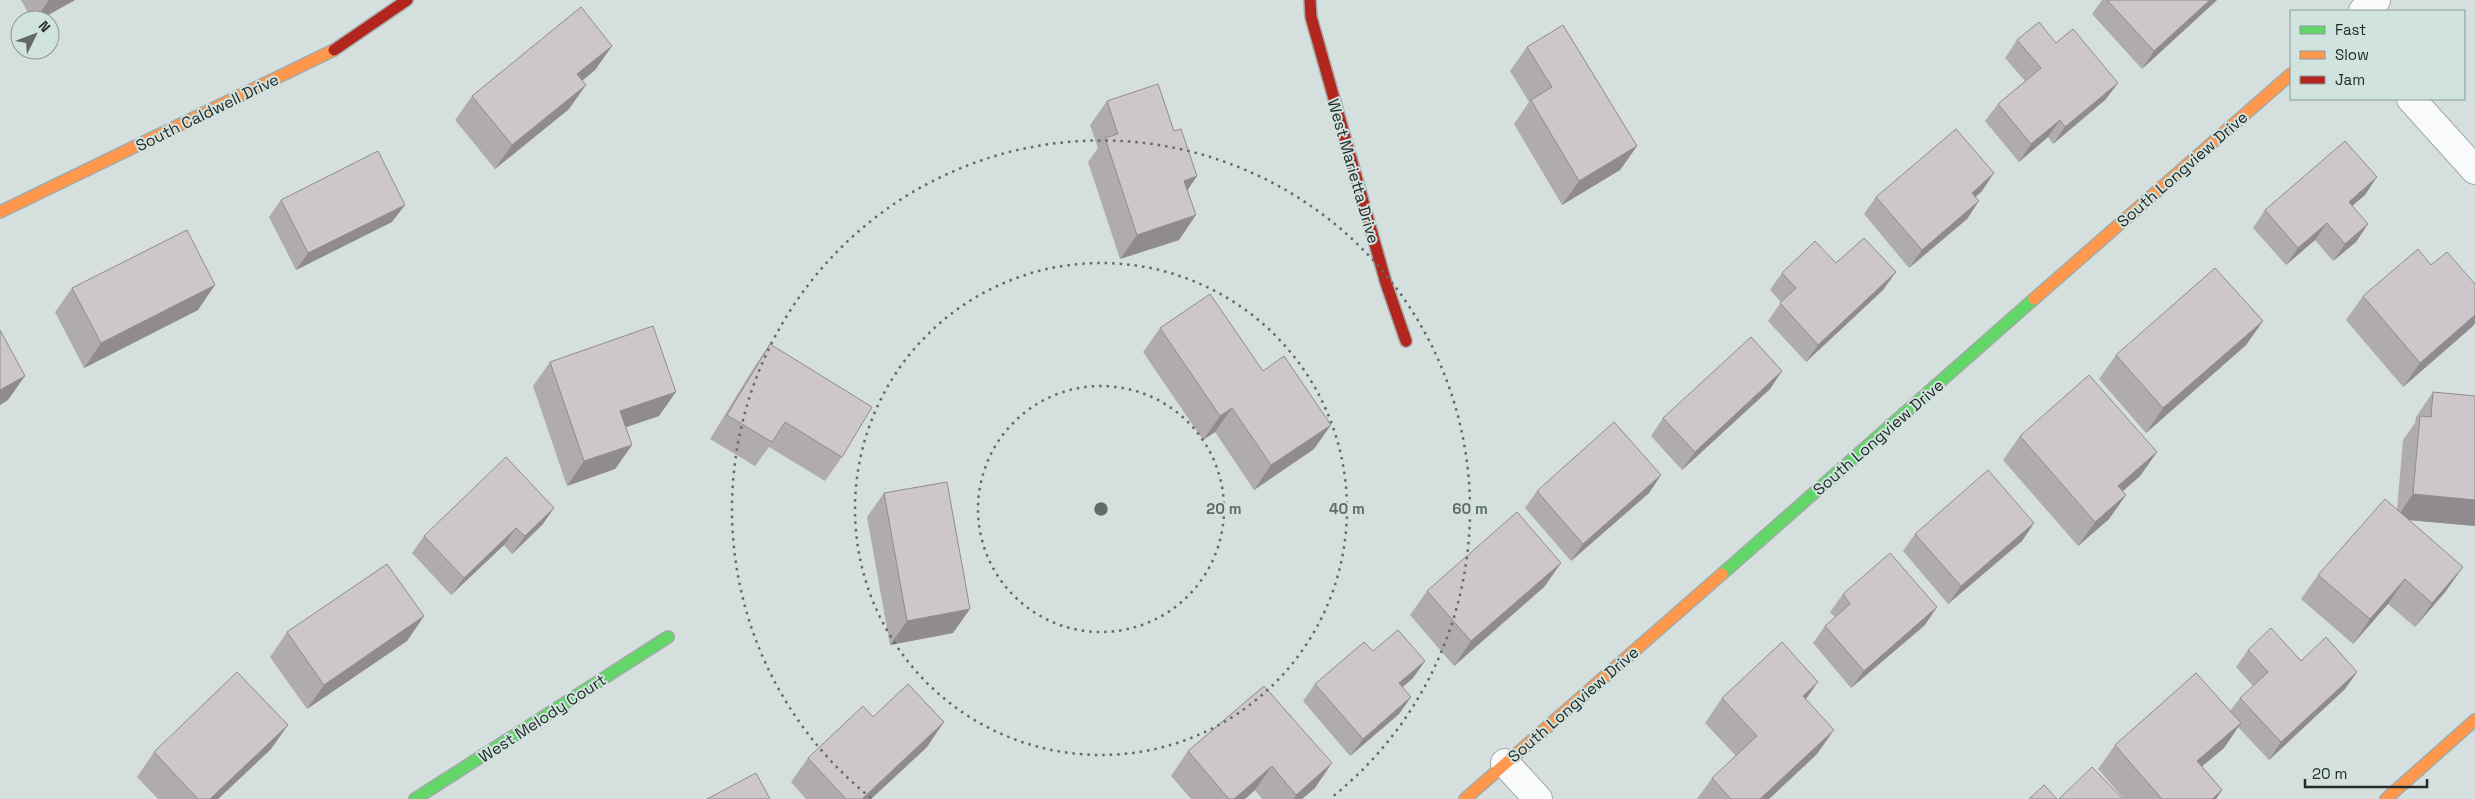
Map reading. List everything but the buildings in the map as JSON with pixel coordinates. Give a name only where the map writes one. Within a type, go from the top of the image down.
[{"type":"street","name":"South Caldwell Drive","points":[[0,212],[333,51],[407,0]]},
{"type":"street","name":"West Marietta Drive","points":[[1310,0],[1311,17],[1378,255],[1406,341]]},
{"type":"street","points":[[2364,10],[2376,0]]},
{"type":"street","name":"South Longview Drive","points":[[1465,799],[2290,75]]},
{"type":"street","points":[[2411,100],[2475,170]]},
{"type":"street","name":"West Melody Court","points":[[415,799],[668,637]]},
{"type":"street","points":[[2386,799],[2475,720]]},
{"type":"street","points":[[1505,763],[1538,799]]},
{"type":"traffic: fast","points":[[1722,574],[2034,299]]},
{"type":"traffic: fast","points":[[415,799],[668,637]]},
{"type":"traffic: slow","points":[[0,212],[334,50]]},
{"type":"traffic: slow","points":[[2034,299],[2290,75]]},
{"type":"traffic: slow","points":[[1465,799],[1722,574]]},
{"type":"traffic: slow","points":[[2386,799],[2475,720]]},
{"type":"traffic: jam","points":[[334,50],[407,0]]},
{"type":"traffic: jam","points":[[1310,0],[1311,17],[1386,283],[1406,341]]}]
